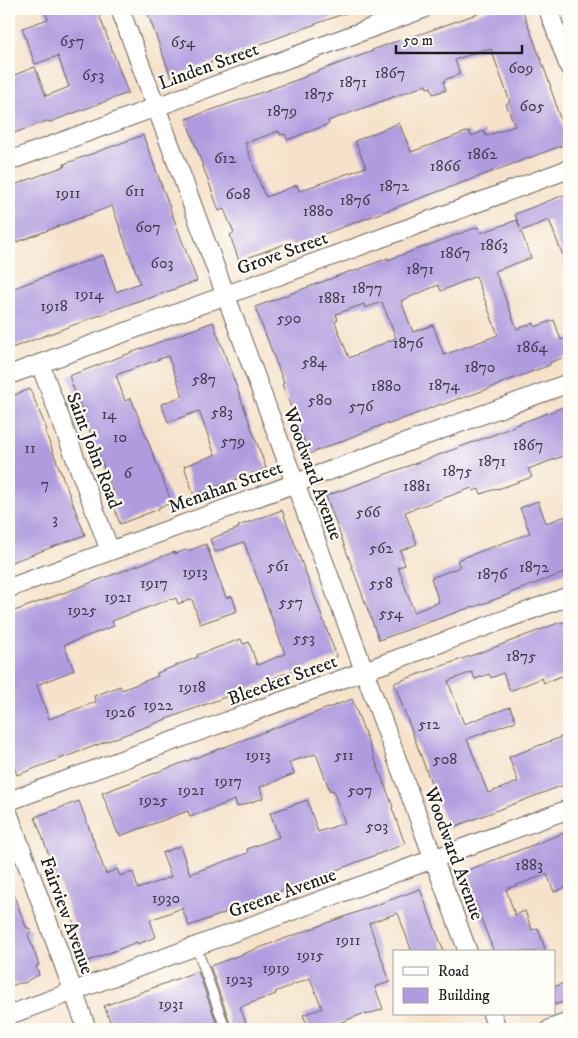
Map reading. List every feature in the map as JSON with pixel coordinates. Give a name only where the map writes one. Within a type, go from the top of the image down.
[{"type":"street","name":"Woodward Avenue","points":[[120,9],[467,950]]},
{"type":"street","name":"Linden Street","points":[[9,161],[423,9]]},
{"type":"street","points":[[548,9],[569,67]]},
{"type":"street","name":"Grove Street","points":[[9,375],[569,169]]},
{"type":"street","name":"Saint John Road","points":[[40,364],[110,551]]},
{"type":"street","name":"Menahan Street","points":[[9,588],[569,382]]},
{"type":"street","name":"Bleecker Street","points":[[9,801],[569,596]]},
{"type":"street","name":"Greene Avenue","points":[[9,1015],[569,809]]},
{"type":"street","name":"Fairview Avenue","points":[[9,815],[87,1029]]},
{"type":"street","points":[[493,1016],[497,1029]]},
{"type":"street","points":[[550,1029],[569,1022]]},
{"type":"lane","points":[[196,946],[223,1022]]},
{"type":"building","points":[[44,9],[97,9],[128,93],[9,135],[9,77],[35,67],[46,96],[69,87],[58,56],[35,64],[22,28],[48,19]]},
{"type":"building","points":[[146,9],[351,9],[351,11],[171,77]]},
{"type":"building","points":[[491,9],[522,9],[551,87],[569,143],[292,246],[290,242],[239,261],[230,235],[234,233],[224,209],[219,211],[186,119]],"holes":[[[485,49],[486,51],[491,49],[510,102],[506,104],[515,126],[486,136],[484,131],[471,136],[469,131],[411,152],[399,123],[355,141],[366,167],[299,191],[297,185],[266,197],[264,194],[245,143],[279,131],[280,135],[285,134],[287,140],[329,124],[328,121],[426,85],[427,88],[431,87],[433,94],[446,90],[444,80],[460,74],[455,60]]]},
{"type":"building","points":[[143,135],[197,281],[9,349],[9,290],[103,255],[116,292],[140,283],[112,206],[9,245],[9,187],[65,166],[64,164]]},
{"type":"building","points":[[569,193],[569,269],[549,220],[521,231],[531,258],[495,271],[517,329],[534,323],[535,327],[554,320],[561,340],[569,337],[569,355],[549,363],[550,365],[499,385],[441,404],[387,425],[387,423],[309,454],[255,307],[478,227],[481,233],[517,220],[520,228],[515,214]],"holes":[[[476,276],[498,335],[444,355],[433,325],[413,332],[401,301],[438,285],[441,291]],[[382,302],[396,338],[349,358],[335,322],[338,320],[336,314],[364,304],[365,308]]]},
{"type":"building","points":[[213,322],[266,468],[194,495],[184,466],[215,455],[199,411],[168,422],[161,404],[183,396],[168,356],[116,375],[125,401],[131,398],[172,503],[120,524],[113,504],[117,503],[69,376]]},
{"type":"building","points":[[30,389],[85,535],[9,563],[9,397]]},
{"type":"building","points":[[569,405],[569,454],[528,469],[532,477],[481,494],[479,489],[473,491],[472,488],[405,512],[417,544],[400,551],[405,565],[398,567],[414,612],[439,602],[431,578],[460,567],[457,560],[530,533],[520,508],[538,501],[546,523],[569,515],[569,571],[379,640],[326,496]]},
{"type":"building","points":[[282,510],[337,657],[293,673],[292,671],[17,775],[9,752],[9,613],[174,552],[175,554],[188,551],[206,544],[226,598],[232,596],[237,611],[200,624],[192,599],[178,604],[176,598],[170,599],[112,621],[114,626],[64,645],[74,670],[37,685],[49,719],[96,702],[94,696],[120,686],[122,690],[158,676],[157,673],[198,657],[197,655],[241,639],[243,644],[249,642],[257,665],[285,654],[244,542],[215,552],[210,539],[239,528],[238,526]]},
{"type":"building","points":[[569,620],[569,673],[544,683],[542,678],[510,691],[503,673],[491,678],[489,674],[475,679],[472,672],[448,681],[464,724],[510,707],[516,721],[467,739],[488,793],[518,782],[509,757],[569,734],[569,783],[448,829],[394,683]]},
{"type":"building","points":[[352,699],[405,844],[310,880],[311,884],[298,888],[297,885],[189,926],[182,908],[150,920],[156,937],[138,944],[137,942],[88,961],[35,817],[79,801],[106,874],[117,869],[120,876],[133,872],[138,889],[171,877],[162,853],[180,846],[190,874],[248,853],[247,849],[279,837],[270,813],[307,800],[318,832],[345,823],[333,790],[330,791],[316,754],[289,762],[294,774],[260,787],[263,798],[237,807],[235,800],[190,817],[188,811],[120,836],[102,793]]},
{"type":"building","points":[[569,831],[569,886],[554,892],[547,874],[506,889],[515,915],[525,911],[532,930],[538,928],[545,950],[493,950],[463,872]]},
{"type":"building","points":[[9,885],[26,927],[32,930],[28,935],[39,965],[36,966],[39,975],[25,983],[9,987]]},
{"type":"building","points":[[420,889],[443,950],[411,950],[398,913],[369,923],[390,982],[375,987],[383,1009],[366,1015],[365,1013],[329,1027],[330,1029],[309,1029],[303,1015],[322,1008],[310,978],[275,992],[276,994],[240,1007],[248,1029],[113,1029],[104,1006],[198,971],[217,1024],[221,1028],[226,1028],[229,1020],[210,966]]},
{"type":"building","points":[[569,981],[569,1000],[556,1004],[556,986]]}]
